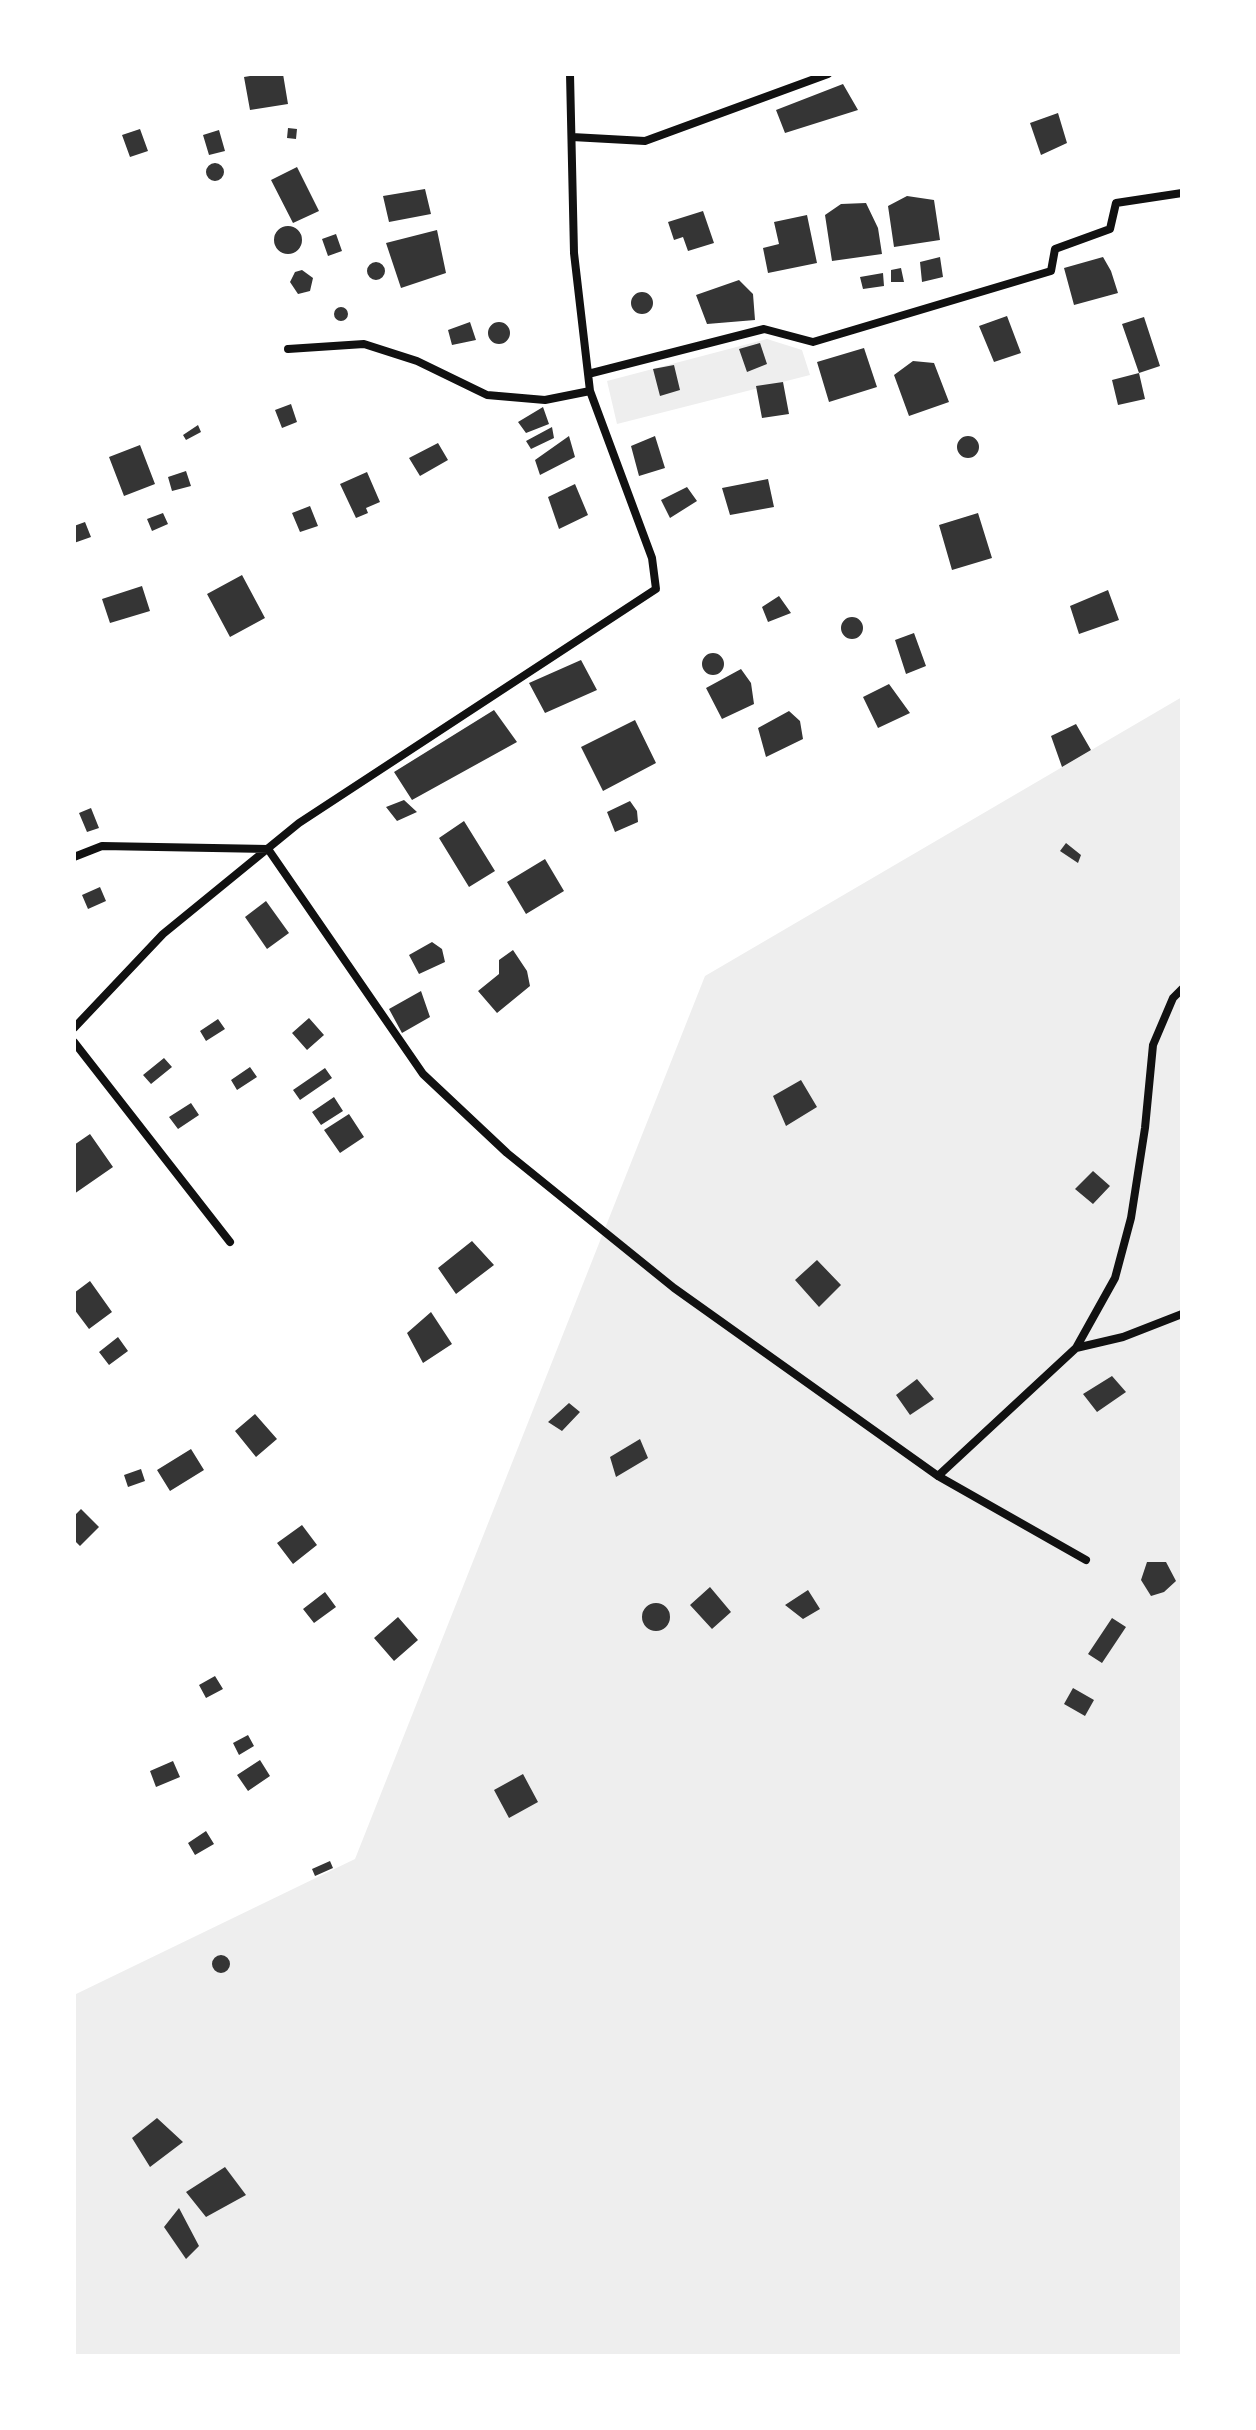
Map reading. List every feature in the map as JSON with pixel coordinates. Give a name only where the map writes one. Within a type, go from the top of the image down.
[{"type":"street","points":[[74,1028],[163,934],[299,823],[656,589],[652,558],[590,391],[574,253],[570,74]]},
{"type":"street","points":[[572,137],[645,141],[828,74]]},
{"type":"street","points":[[588,374],[764,329],[813,342],[1051,271],[1055,249],[1110,229],[1116,203],[1182,193]]},
{"type":"street","points":[[288,349],[364,344],[417,361],[487,395],[545,400],[590,391]]},
{"type":"street","points":[[74,857],[102,846],[268,849]]},
{"type":"street","points":[[268,849],[423,1074],[507,1153],[674,1288],[938,1476],[1086,1560]]},
{"type":"street","points":[[938,1476],[1076,1348],[1115,1278],[1131,1218],[1145,1128],[1153,1045],[1173,998],[1182,989]]},
{"type":"street","points":[[74,1042],[230,1242]]},
{"type":"street","points":[[1076,1348],[1123,1337],[1182,1314]]},
{"type":"shaded area","points":[[767,339],[802,350],[810,375],[617,424],[607,381]]},
{"type":"shaded area","points":[[1182,697],[1182,2356],[74,2356],[74,1995],[355,1859],[705,976]]},
{"type":"building","points":[[283,74],[288,104],[250,110],[244,77]]},
{"type":"building","points":[[843,84],[858,110],[785,133],[776,110]]},
{"type":"building","points":[[1058,113],[1067,143],[1041,155],[1030,123]]},
{"type":"building","points":[[288,128],[297,129],[296,139],[287,138]]},
{"type":"building","points":[[140,129],[148,151],[130,157],[122,135]]},
{"type":"building","points":[[219,130],[225,151],[209,155],[203,135]]},
{"type":"building","points":[[215,163],[224,172],[215,181],[206,172]]},
{"type":"building","points":[[297,167],[319,211],[293,223],[271,180]]},
{"type":"building","points":[[425,189],[431,214],[389,222],[383,196]]},
{"type":"building","points":[[907,196],[934,200],[940,240],[894,247],[888,206]]},
{"type":"building","points":[[866,203],[878,228],[882,254],[832,261],[825,215],[841,204]]},
{"type":"building","points":[[703,211],[714,243],[688,251],[683,237],[674,240],[668,222]]},
{"type":"building","points":[[807,215],[817,263],[768,273],[763,248],[779,244],[774,222]]},
{"type":"building","points":[[288,226],[298,230],[302,240],[298,250],[288,254],[278,250],[274,240],[278,230]]},
{"type":"building","points":[[437,230],[446,273],[401,288],[386,243]]},
{"type":"building","points":[[336,234],[342,251],[328,256],[322,239]]},
{"type":"building","points":[[940,257],[943,277],[922,282],[920,262]]},
{"type":"building","points":[[1103,257],[1118,293],[1074,305],[1064,268]]},
{"type":"building","points":[[376,262],[385,271],[376,280],[367,271]]},
{"type":"building","points":[[901,268],[904,282],[891,282],[891,270]]},
{"type":"building","points":[[302,270],[313,278],[310,291],[298,294],[290,282],[295,272]]},
{"type":"building","points":[[883,273],[884,286],[863,289],[860,277]]},
{"type":"building","points":[[739,280],[753,294],[755,320],[707,324],[696,295]]},
{"type":"building","points":[[642,292],[650,295],[653,303],[650,311],[642,314],[634,311],[631,303],[634,295]]},
{"type":"building","points":[[341,307],[348,314],[341,321],[334,314]]},
{"type":"building","points":[[1007,316],[1021,353],[994,362],[979,326]]},
{"type":"building","points":[[1144,317],[1160,366],[1139,373],[1122,324]]},
{"type":"building","points":[[470,322],[476,340],[452,345],[448,330]]},
{"type":"building","points":[[499,322],[507,325],[510,333],[507,341],[499,344],[491,341],[488,333],[491,325]]},
{"type":"building","points":[[760,343],[767,364],[747,372],[739,349]]},
{"type":"building","points":[[864,348],[877,387],[829,402],[817,362]]},
{"type":"building","points":[[913,361],[934,363],[949,402],[909,416],[894,375]]},
{"type":"building","points":[[674,365],[680,390],[660,396],[653,369]]},
{"type":"building","points":[[1139,373],[1145,399],[1118,405],[1112,380]]},
{"type":"building","points":[[783,382],[789,414],[762,418],[756,386]]},
{"type":"building","points":[[291,404],[297,422],[282,428],[275,410]]},
{"type":"building","points":[[543,407],[549,424],[526,433],[518,422]]},
{"type":"building","points":[[198,425],[201,432],[186,440],[183,435]]},
{"type":"building","points":[[552,427],[554,438],[531,449],[526,441]]},
{"type":"building","points":[[569,436],[575,457],[540,475],[535,460]]},
{"type":"building","points":[[655,436],[665,468],[639,476],[631,446]]},
{"type":"building","points":[[968,436],[976,439],[979,447],[976,455],[968,458],[960,455],[957,447],[960,439]]},
{"type":"building","points":[[438,443],[448,460],[420,476],[409,458]]},
{"type":"building","points":[[140,445],[155,484],[124,496],[109,457]]},
{"type":"building","points":[[186,471],[191,486],[172,491],[168,477]]},
{"type":"building","points":[[367,472],[380,502],[366,508],[368,513],[356,518],[340,484]]},
{"type":"building","points":[[768,479],[774,507],[730,515],[722,488]]},
{"type":"building","points":[[575,484],[588,515],[559,529],[548,497]]},
{"type":"building","points":[[687,487],[697,501],[670,518],[661,500]]},
{"type":"building","points":[[310,506],[318,526],[300,532],[292,513]]},
{"type":"building","points":[[163,513],[168,524],[152,531],[147,519]]},
{"type":"building","points":[[978,513],[992,558],[952,570],[939,525]]},
{"type":"building","points":[[85,522],[91,537],[74,543],[74,526]]},
{"type":"building","points":[[242,575],[265,618],[230,637],[207,594]]},
{"type":"building","points":[[142,586],[150,611],[110,623],[102,599]]},
{"type":"building","points":[[1108,590],[1119,620],[1079,634],[1070,606]]},
{"type":"building","points":[[779,596],[791,613],[768,622],[762,607]]},
{"type":"building","points":[[852,617],[860,620],[863,628],[860,636],[852,639],[844,636],[841,628],[844,620]]},
{"type":"building","points":[[914,633],[926,666],[906,674],[895,640]]},
{"type":"building","points":[[713,653],[721,656],[724,664],[721,672],[713,675],[705,672],[702,664],[705,656]]},
{"type":"building","points":[[581,660],[597,690],[545,713],[529,683]]},
{"type":"building","points":[[741,669],[751,683],[754,704],[722,719],[706,688]]},
{"type":"building","points":[[889,684],[910,713],[878,728],[863,697]]},
{"type":"building","points":[[494,710],[517,742],[412,800],[394,772]]},
{"type":"building","points":[[789,711],[800,721],[803,739],[766,757],[758,728]]},
{"type":"building","points":[[635,720],[656,763],[603,791],[581,747]]},
{"type":"building","points":[[1076,724],[1091,750],[1062,767],[1051,736]]},
{"type":"building","points":[[404,800],[417,812],[397,821],[386,807]]},
{"type":"building","points":[[630,801],[637,811],[638,822],[615,832],[607,812]]},
{"type":"building","points":[[91,808],[99,828],[87,832],[79,813]]},
{"type":"building","points":[[464,821],[495,871],[469,887],[439,838]]},
{"type":"building","points":[[1066,843],[1081,855],[1078,863],[1060,851]]},
{"type":"building","points":[[545,859],[564,891],[526,914],[507,882]]},
{"type":"building","points":[[100,887],[106,901],[88,909],[82,895]]},
{"type":"building","points":[[266,901],[289,933],[267,949],[245,917]]},
{"type":"building","points":[[432,942],[442,949],[445,962],[419,974],[409,955]]},
{"type":"building","points":[[513,950],[527,971],[530,986],[497,1013],[478,991],[499,974],[499,960]]},
{"type":"building","points":[[421,991],[430,1017],[402,1033],[389,1009]]},
{"type":"building","points":[[309,1018],[324,1035],[307,1050],[292,1033]]},
{"type":"building","points":[[218,1019],[225,1029],[206,1041],[200,1031]]},
{"type":"building","points":[[164,1058],[172,1067],[151,1084],[143,1075]]},
{"type":"building","points":[[250,1067],[257,1077],[237,1090],[231,1080]]},
{"type":"building","points":[[325,1068],[332,1078],[300,1100],[293,1090]]},
{"type":"building","points":[[801,1080],[817,1107],[786,1126],[773,1096]]},
{"type":"building","points":[[334,1097],[343,1111],[321,1125],[312,1112]]},
{"type":"building","points":[[191,1103],[199,1115],[178,1129],[169,1117]]},
{"type":"building","points":[[349,1114],[364,1137],[340,1153],[324,1130]]},
{"type":"building","points":[[90,1134],[113,1167],[74,1194],[74,1145]]},
{"type":"building","points":[[1093,1171],[1110,1186],[1093,1204],[1075,1189]]},
{"type":"building","points":[[472,1241],[494,1265],[456,1294],[438,1268]]},
{"type":"building","points":[[817,1260],[841,1285],[819,1307],[795,1280]]},
{"type":"building","points":[[90,1281],[112,1312],[89,1329],[74,1309],[74,1293]]},
{"type":"building","points":[[431,1312],[452,1344],[423,1363],[407,1333]]},
{"type":"building","points":[[118,1337],[128,1351],[109,1365],[99,1352]]},
{"type":"building","points":[[1112,1376],[1126,1392],[1097,1412],[1083,1394]]},
{"type":"building","points":[[917,1379],[934,1399],[910,1415],[896,1395]]},
{"type":"building","points":[[569,1403],[580,1412],[562,1431],[548,1422]]},
{"type":"building","points":[[255,1414],[277,1439],[256,1457],[235,1431]]},
{"type":"building","points":[[640,1439],[648,1458],[616,1477],[610,1457]]},
{"type":"building","points":[[191,1449],[204,1470],[170,1491],[157,1470]]},
{"type":"building","points":[[141,1469],[145,1481],[128,1487],[124,1475]]},
{"type":"building","points":[[81,1509],[99,1527],[80,1546],[74,1540],[74,1516]]},
{"type":"building","points":[[302,1525],[317,1545],[293,1564],[277,1543]]},
{"type":"building","points":[[1147,1562],[1166,1562],[1176,1581],[1164,1592],[1151,1596],[1141,1580]]},
{"type":"building","points":[[710,1587],[731,1612],[712,1629],[690,1605]]},
{"type":"building","points":[[808,1590],[820,1609],[803,1619],[785,1605]]},
{"type":"building","points":[[325,1592],[336,1607],[314,1623],[303,1609]]},
{"type":"building","points":[[656,1603],[666,1607],[670,1617],[666,1627],[656,1631],[646,1627],[642,1617],[646,1607]]},
{"type":"building","points":[[398,1617],[418,1640],[394,1661],[374,1638]]},
{"type":"building","points":[[1112,1618],[1126,1627],[1102,1663],[1088,1654]]},
{"type":"building","points":[[215,1676],[223,1689],[206,1698],[199,1685]]},
{"type":"building","points":[[1073,1688],[1094,1700],[1085,1716],[1064,1704]]},
{"type":"building","points":[[248,1735],[254,1746],[239,1755],[233,1743]]},
{"type":"building","points":[[260,1760],[270,1776],[248,1791],[237,1775]]},
{"type":"building","points":[[173,1761],[180,1777],[156,1787],[150,1771]]},
{"type":"building","points":[[523,1774],[538,1802],[509,1818],[494,1790]]},
{"type":"building","points":[[206,1831],[214,1844],[195,1855],[188,1843]]},
{"type":"building","points":[[330,1861],[333,1868],[315,1876],[312,1869]]},
{"type":"building","points":[[217,1955],[225,1955],[230,1964],[228,1971],[217,1973],[212,1968],[212,1960]]},
{"type":"building","points":[[157,2118],[183,2142],[150,2167],[132,2138]]},
{"type":"building","points":[[225,2167],[246,2195],[206,2217],[186,2192]]},
{"type":"building","points":[[179,2208],[199,2246],[186,2259],[164,2227]]}]
